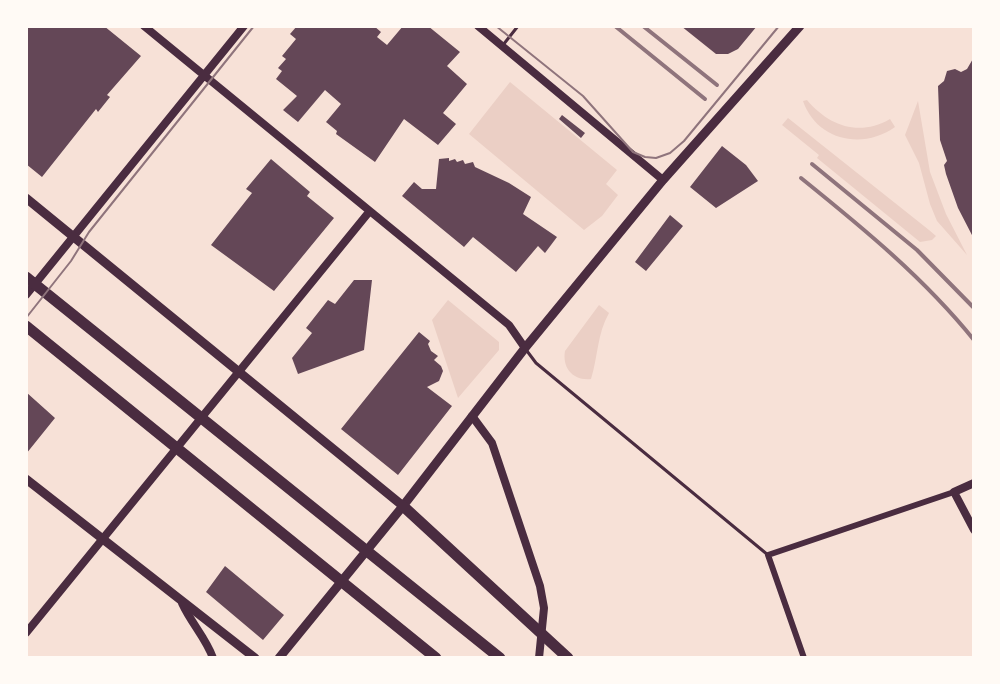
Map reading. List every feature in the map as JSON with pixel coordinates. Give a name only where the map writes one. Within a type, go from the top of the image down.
[{"type":"highway","points":[[26,277],[500,658]]},
{"type":"highway","points":[[26,326],[436,658]]},
{"type":"highway","points":[[403,506],[568,658]]},
{"type":"main road","points":[[279,658],[663,180],[800,26]]},
{"type":"main road","points":[[26,198],[403,506]]},
{"type":"main road","points":[[26,479],[255,658]]},
{"type":"street","points":[[144,26],[509,325],[525,348]]},
{"type":"street","points":[[26,295],[244,26]]},
{"type":"street","points":[[478,26],[663,180]]},
{"type":"street","points":[[26,633],[369,212]]},
{"type":"street","points":[[472,416],[492,443],[540,586],[544,608],[539,658]]},
{"type":"street","points":[[804,658],[768,555],[974,483]]},
{"type":"street","points":[[954,492],[974,530]]},
{"type":"street","points":[[182,603],[192,625],[207,642],[213,658]]},
{"type":"lane","points":[[502,46],[518,26]]},
{"type":"lane","points":[[525,348],[536,363],[768,555]]},
{"type":"shaded area","points":[[510,82],[617,170],[606,184],[618,195],[602,216],[584,230],[469,134]]},
{"type":"shaded area","points":[[807,100],[825,116],[845,126],[867,127],[890,119],[895,127],[869,138],[842,138],[819,125],[803,101]]},
{"type":"shaded area","points":[[918,101],[930,172],[946,214],[967,255],[937,221],[919,163],[905,135]]},
{"type":"shaded area","points":[[788,118],[936,236],[920,242],[817,158],[819,155],[782,125]]},
{"type":"shaded area","points":[[448,300],[499,342],[499,350],[458,398],[432,320]]},
{"type":"shaded area","points":[[599,305],[609,313],[602,329],[591,379],[579,378],[567,368],[565,351]]},
{"type":"building","points":[[26,26],[104,26],[141,56],[42,177],[26,164]]},
{"type":"building","points":[[297,26],[374,26],[381,32],[377,37],[387,45],[403,26],[428,26],[460,52],[447,66],[467,84],[443,113],[456,124],[438,145],[404,119],[375,162],[336,134],[337,131],[326,122],[341,104],[325,90],[298,122],[283,110],[297,96],[276,79],[282,71],[278,68],[286,59],[282,56],[296,39],[290,34]]},
{"type":"building","points":[[681,26],[757,26],[738,49],[728,54],[716,54]]},
{"type":"building","points":[[974,57],[974,239],[958,208],[946,174],[944,165],[947,161],[940,140],[938,86],[944,81],[947,71],[967,69]]},
{"type":"building","points":[[562,115],[585,133],[581,138],[559,119]]},
{"type":"building","points":[[722,146],[746,165],[758,181],[716,208],[690,187]]},
{"type":"building","points":[[449,158],[449,161],[463,160],[465,164],[473,162],[475,167],[531,197],[523,214],[557,237],[545,253],[538,246],[516,272],[473,237],[464,247],[402,196],[414,182],[422,189],[436,189],[439,159]]},
{"type":"building","points":[[271,159],[310,192],[307,196],[334,218],[274,291],[211,245],[252,193],[246,189]]},
{"type":"building","points":[[670,215],[683,226],[646,271],[635,262]]},
{"type":"building","points":[[354,280],[372,280],[364,350],[298,374],[292,358],[312,333],[306,328],[328,300],[335,304]]},
{"type":"building","points":[[419,332],[430,341],[431,351],[438,356],[434,360],[443,371],[439,381],[427,387],[452,406],[398,475],[341,429]]},
{"type":"building","points":[[26,392],[55,418],[26,454]]},
{"type":"building","points":[[225,566],[284,615],[263,640],[206,592]]},
{"type":"tram line","points":[[26,318],[71,261],[89,232],[254,26]]},
{"type":"tram line","points":[[496,26],[583,96],[633,152],[656,158],[670,153],[684,141],[779,26]]},
{"type":"railway","points":[[615,26],[705,99]]},
{"type":"railway","points":[[643,26],[717,85]]},
{"type":"railway","points":[[812,164],[917,250],[974,308]]},
{"type":"railway","points":[[801,178],[914,275],[974,340]]}]
